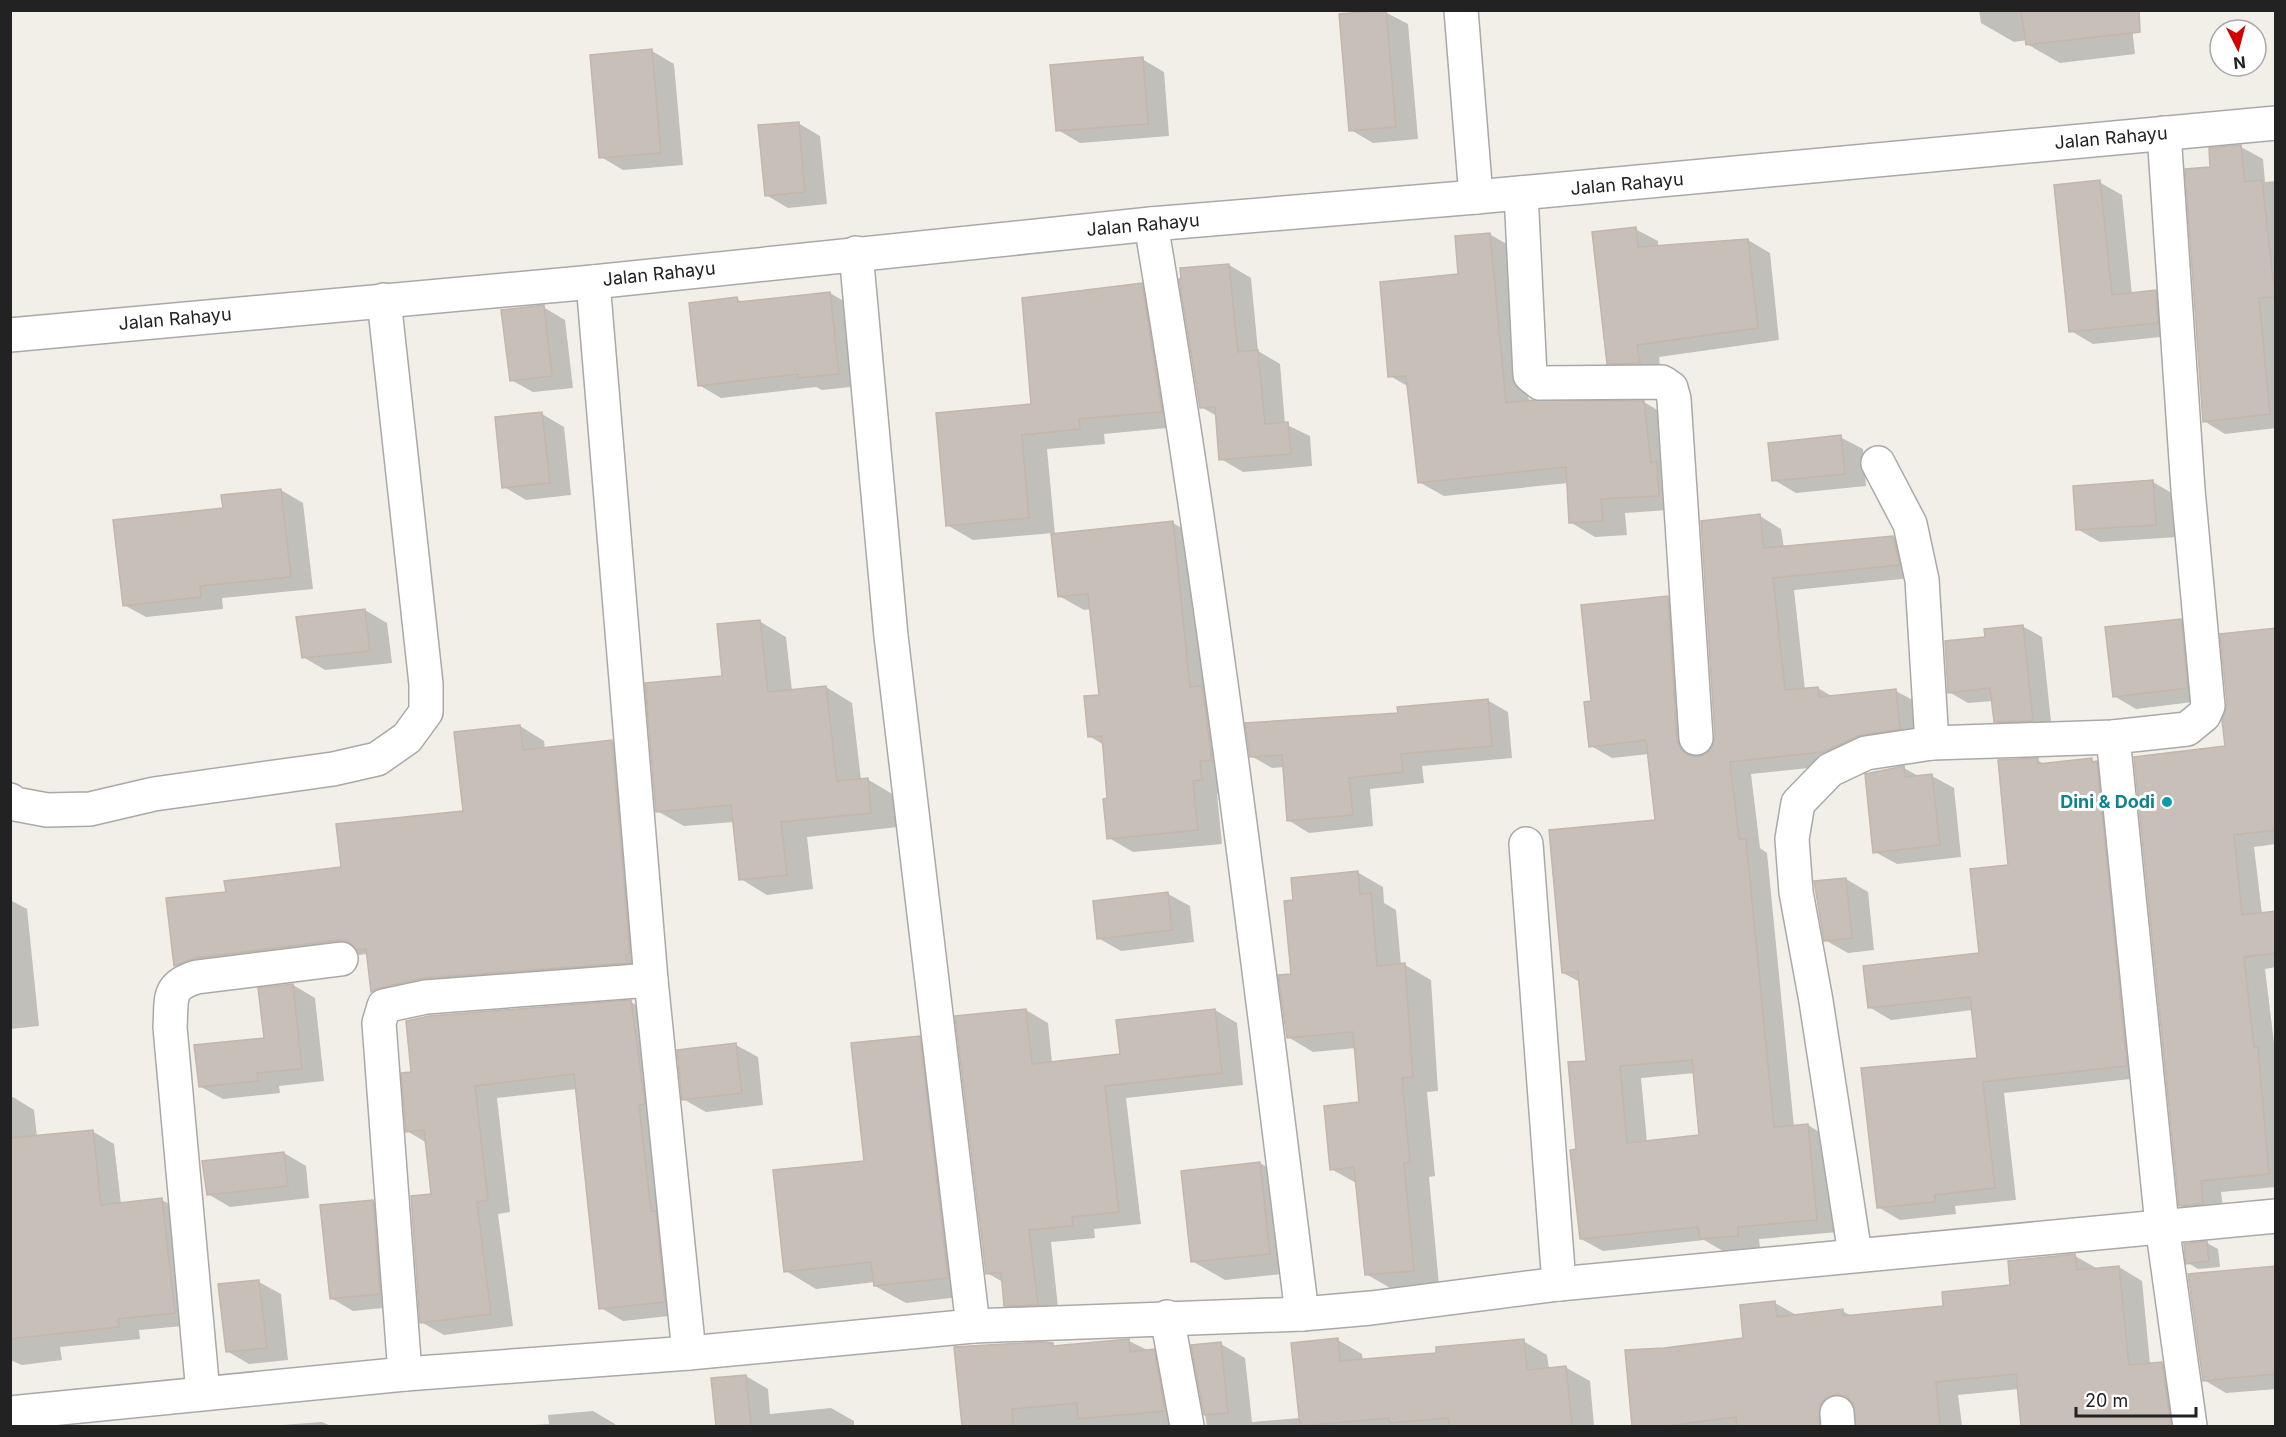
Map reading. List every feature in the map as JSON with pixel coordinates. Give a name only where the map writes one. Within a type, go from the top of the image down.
[{"type":"street","points":[[1461,10],[1476,198]]},
{"type":"street","name":"Jalan Rahayu","points":[[10,334],[593,282],[1151,224],[1521,194],[2276,123]]},
{"type":"street","points":[[1855,1254],[1816,1001],[1796,892],[1792,838],[1798,804],[1830,770],[1866,753],[1932,743],[2113,736],[2187,729],[2204,715],[2208,706],[2188,490],[2164,133]]},
{"type":"street","points":[[1521,194],[1530,375],[1540,383],[1662,382],[1671,388],[1674,399],[1696,738]]},
{"type":"street","points":[[1151,224],[1190,457],[1239,808],[1302,1314]]},
{"type":"street","points":[[856,253],[891,636],[973,1326]]},
{"type":"street","points":[[593,282],[651,980],[689,1353]]},
{"type":"street","points":[[10,800],[15,804],[47,810],[90,809],[154,794],[333,769],[377,759],[407,738],[426,712],[426,684],[384,300]]},
{"type":"street","points":[[1878,463],[1910,525],[1922,580],[1932,743]]},
{"type":"street","points":[[2113,736],[2162,1225],[2190,1426]]},
{"type":"street","points":[[1526,844],[1559,1284]]},
{"type":"street","points":[[203,1393],[170,1027],[173,989],[180,982],[197,977],[341,958]]},
{"type":"street","points":[[405,1374],[378,1023],[384,1006],[426,997],[651,980]]},
{"type":"street","points":[[10,1413],[405,1374],[689,1353],[973,1326],[1167,1317],[1302,1314],[1559,1284],[1855,1254],[2276,1216]]},
{"type":"street","points":[[1167,1317],[1187,1426]]},
{"type":"building","points":[[1386,10],[1396,127],[1349,131],[1339,14]]},
{"type":"building","points":[[2021,10],[2139,10],[2140,32],[2026,45]]},
{"type":"building","points":[[652,49],[661,153],[599,158],[590,55]]},
{"type":"building","points":[[1143,57],[1148,124],[1056,131],[1050,65]]},
{"type":"building","points":[[799,122],[805,192],[765,196],[758,125]]},
{"type":"building","points":[[2241,145],[2245,182],[2262,180],[2275,297],[2259,298],[2270,414],[2203,422],[2185,169],[2210,167],[2209,148]]},
{"type":"building","points":[[2100,180],[2112,295],[2156,290],[2158,323],[2069,332],[2054,185]]},
{"type":"building","points":[[1636,227],[1638,247],[1748,239],[1758,328],[1637,345],[1640,363],[1607,364],[1592,232]]},
{"type":"building","points":[[1490,233],[1506,403],[1534,400],[1644,401],[1651,463],[1657,462],[1659,496],[1601,499],[1603,521],[1569,523],[1566,467],[1418,483],[1406,376],[1388,377],[1380,282],[1458,274],[1455,236]]},
{"type":"building","points":[[1229,264],[1238,352],[1258,350],[1265,424],[1288,422],[1291,454],[1219,460],[1215,407],[1200,408],[1179,279],[1181,279],[1180,268]]},
{"type":"building","points":[[1142,283],[1162,412],[1079,419],[1080,429],[1022,435],[1029,518],[946,526],[936,413],[1031,404],[1022,298]]},
{"type":"building","points":[[830,292],[839,374],[798,378],[798,374],[698,386],[689,303],[737,297],[738,302]]},
{"type":"building","points":[[544,305],[552,376],[510,381],[501,310]]},
{"type":"building","points":[[542,412],[550,483],[502,488],[495,417]]},
{"type":"building","points":[[1841,435],[1845,474],[1772,481],[1768,443]]},
{"type":"building","points":[[2153,480],[2156,525],[2076,530],[2073,486]]},
{"type":"building","points":[[281,489],[291,577],[200,586],[201,597],[123,606],[113,520],[223,508],[221,495]]},
{"type":"building","points":[[1760,514],[1764,548],[1893,536],[1900,565],[1773,578],[1785,690],[1818,687],[1819,697],[1896,689],[1900,729],[1858,736],[1823,752],[1730,762],[1739,839],[1746,839],[1774,1127],[1808,1124],[1817,1220],[1738,1227],[1738,1236],[1700,1239],[1698,1227],[1580,1239],[1570,1150],[1576,1149],[1568,1062],[1586,1061],[1578,972],[1562,973],[1549,830],[1655,820],[1646,740],[1589,747],[1584,702],[1591,701],[1581,605],[1668,596],[1677,740],[1680,748],[1687,754],[1697,757],[1706,754],[1712,747],[1715,737],[1701,521]],"holes":[[[1692,1060],[1699,1135],[1627,1143],[1620,1066]]]},
{"type":"building","points":[[1173,521],[1190,687],[1202,686],[1212,760],[1200,761],[1202,780],[1193,781],[1198,830],[1107,839],[1103,799],[1107,798],[1102,736],[1088,737],[1084,696],[1099,695],[1088,594],[1058,597],[1051,534]]},
{"type":"building","points":[[365,609],[370,651],[302,658],[296,617]]},
{"type":"building","points":[[2181,619],[2188,688],[2113,697],[2105,627]]},
{"type":"building","points":[[760,620],[768,692],[826,686],[837,781],[868,778],[871,813],[781,822],[787,875],[739,880],[731,805],[656,812],[645,683],[722,676],[717,624]]},
{"type":"building","points":[[2023,625],[2033,721],[1994,722],[1990,688],[1948,693],[1945,641],[1985,637],[1984,629]]},
{"type":"building","points":[[2276,628],[2276,830],[2234,835],[2242,915],[2276,911],[2276,953],[2244,957],[2254,1047],[2258,1047],[2269,1174],[2201,1181],[2203,1204],[2179,1206],[2134,757],[2225,746],[2222,720],[2227,704],[2220,634]]},
{"type":"building","points":[[1488,699],[1492,746],[1401,754],[1403,772],[1349,778],[1353,815],[1287,821],[1282,755],[1250,757],[1245,723],[1398,713],[1397,707]]},
{"type":"building","points":[[520,725],[523,750],[612,740],[630,953],[626,954],[627,963],[424,978],[371,992],[366,949],[357,950],[349,942],[339,940],[195,958],[174,966],[166,898],[226,892],[224,881],[341,867],[336,824],[463,811],[454,732]]},
{"type":"building","points":[[2038,758],[2038,764],[2092,758],[2092,762],[2097,761],[2127,1066],[1983,1082],[1995,1188],[1935,1195],[1935,1202],[1877,1208],[1861,1068],[1977,1058],[1970,997],[1868,1008],[1863,966],[1979,953],[1970,869],[2008,865],[1998,760]]},
{"type":"building","points":[[1904,766],[1905,777],[1932,774],[1940,845],[1873,853],[1865,774]]},
{"type":"building","points":[[1358,871],[1360,894],[1371,893],[1377,966],[1405,963],[1413,1077],[1402,1078],[1410,1162],[1404,1163],[1414,1271],[1365,1275],[1354,1167],[1330,1170],[1324,1106],[1359,1102],[1353,1032],[1287,1038],[1278,975],[1291,974],[1284,901],[1293,900],[1291,878]]},
{"type":"building","points":[[1846,878],[1852,938],[1824,941],[1814,881]]},
{"type":"building","points":[[1168,892],[1172,930],[1097,939],[1093,901]]},
{"type":"building","points":[[293,984],[302,1069],[257,1073],[258,1081],[199,1087],[194,1045],[264,1038],[258,988]]},
{"type":"building","points":[[631,1000],[645,1104],[639,1105],[651,1211],[656,1211],[665,1302],[599,1309],[574,1074],[475,1086],[488,1200],[477,1202],[491,1314],[420,1323],[411,1196],[431,1194],[424,1130],[406,1132],[401,1073],[411,1072],[406,1021],[429,1016]]},
{"type":"building","points":[[1026,1009],[1032,1064],[1120,1054],[1116,1020],[1215,1009],[1222,1073],[1105,1086],[1119,1212],[1072,1217],[1073,1226],[1029,1230],[1038,1305],[1004,1306],[1001,1272],[986,1274],[955,1016]]},
{"type":"building","points":[[920,1036],[948,1278],[874,1286],[871,1262],[784,1272],[773,1170],[864,1161],[851,1043]]},
{"type":"building","points":[[736,1043],[742,1093],[682,1100],[677,1050]]},
{"type":"building","points":[[93,1130],[101,1205],[162,1198],[175,1313],[118,1319],[119,1327],[10,1339],[10,1138]]},
{"type":"building","points":[[284,1152],[288,1186],[207,1195],[202,1161]]},
{"type":"building","points":[[1260,1162],[1270,1254],[1191,1262],[1181,1171]]},
{"type":"building","points":[[373,1200],[380,1294],[330,1299],[320,1205]]},
{"type":"building","points":[[2207,1241],[2209,1261],[2186,1264],[2184,1244]]},
{"type":"building","points":[[2075,1254],[2077,1270],[2119,1266],[2129,1365],[2162,1362],[2171,1426],[2021,1426],[2016,1374],[1936,1382],[1940,1426],[1856,1426],[1853,1403],[1846,1396],[1836,1394],[1827,1397],[1820,1404],[1819,1426],[1737,1426],[1736,1417],[1666,1426],[1632,1426],[1625,1350],[1664,1348],[1743,1338],[1740,1305],[1775,1301],[1777,1317],[1843,1309],[1843,1316],[1943,1306],[1942,1292],[2010,1285],[2008,1261]]},
{"type":"building","points":[[2276,1266],[2276,1374],[2203,1381],[2188,1274]]},
{"type":"building","points":[[259,1280],[267,1348],[226,1352],[218,1284]]},
{"type":"building","points":[[1338,1338],[1340,1361],[1436,1353],[1436,1347],[1524,1339],[1527,1370],[1566,1366],[1572,1426],[1449,1426],[1448,1418],[1390,1423],[1389,1418],[1300,1426],[1291,1343]]},
{"type":"building","points":[[1129,1339],[1130,1352],[1154,1349],[1165,1411],[1078,1419],[1077,1403],[1012,1409],[1013,1426],[962,1426],[954,1347],[1042,1342],[1053,1343],[1053,1346]]},
{"type":"building","points":[[1221,1342],[1228,1413],[1204,1415],[1191,1345]]},
{"type":"building","points":[[746,1375],[751,1426],[716,1426],[711,1378]]},
{"type":"place","name":"Dini & Dodi","points":[[2167,802]]}]
